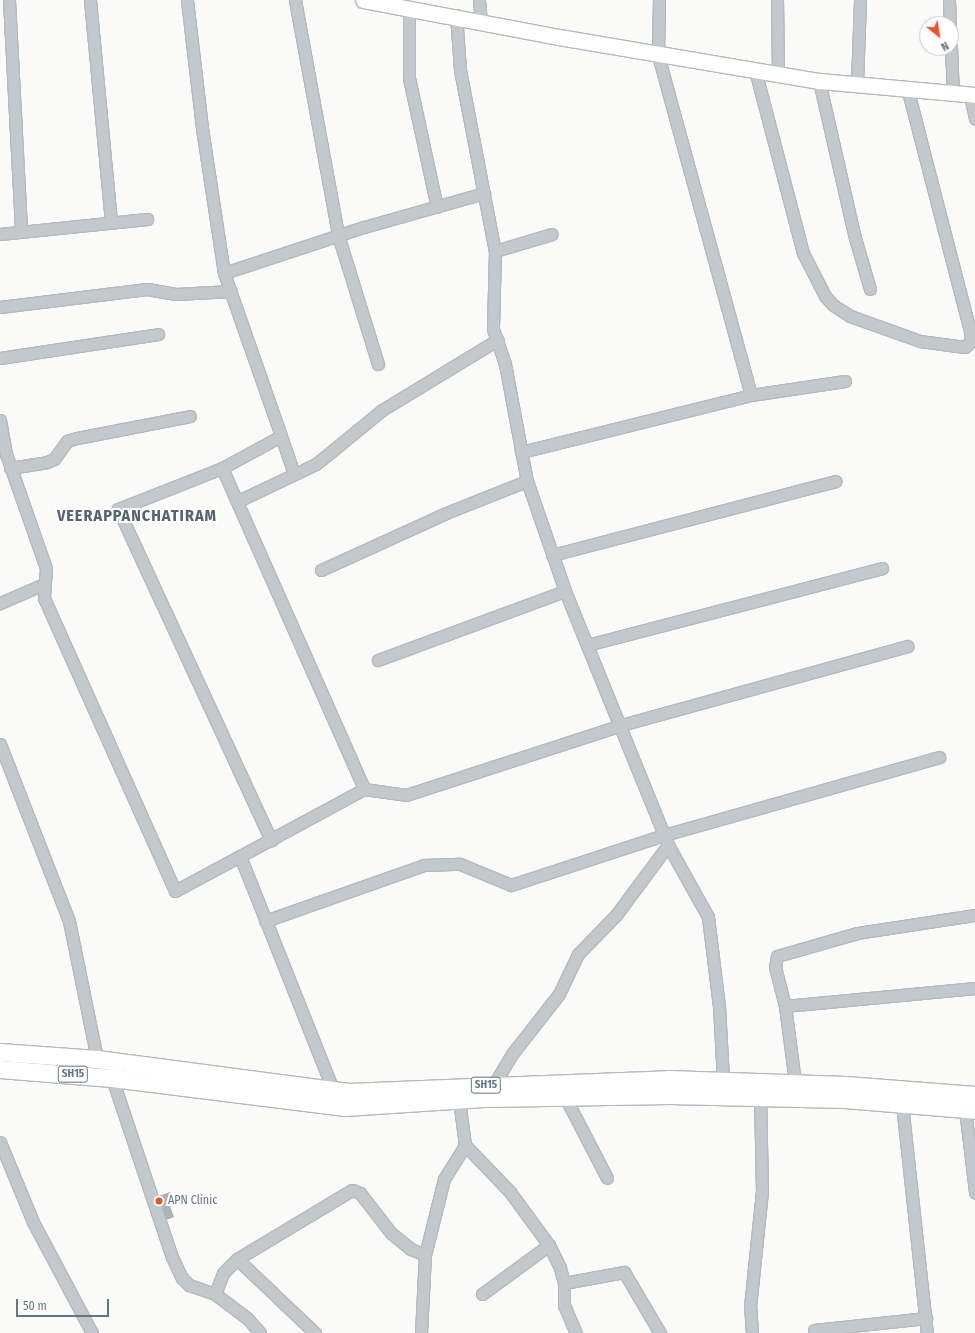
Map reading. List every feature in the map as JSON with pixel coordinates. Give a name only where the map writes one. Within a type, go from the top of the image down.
[{"type":"main road","name":"SH15","points":[[0,1052],[98,1059],[333,1090],[381,1092],[494,1084],[723,1080],[760,1089],[902,1104],[970,1109]]},
{"type":"main road","name":"SH15","points":[[0,1069],[112,1078],[345,1107],[459,1100],[760,1089],[795,1082],[975,1095]]},
{"type":"street","points":[[9,0],[21,232]]},
{"type":"street","points":[[90,0],[111,222]]},
{"type":"street","points":[[187,0],[202,128],[224,272],[294,474]]},
{"type":"street","points":[[295,0],[338,235],[378,364]]},
{"type":"street","points":[[363,0],[456,15],[658,54],[755,70],[778,72],[819,81],[857,83],[908,91],[972,95],[975,118]]},
{"type":"street","points":[[479,0],[481,21]]},
{"type":"street","points":[[659,0],[658,54],[751,395]]},
{"type":"street","points":[[777,0],[778,72]]},
{"type":"street","points":[[857,83],[860,0]]},
{"type":"street","points":[[949,0],[950,16]]},
{"type":"street","points":[[409,8],[409,78],[437,206]]},
{"type":"street","points":[[456,15],[460,70],[495,251],[493,329],[505,364],[527,481],[565,591],[621,725],[666,840],[708,917],[719,1006],[723,1080]]},
{"type":"street","points":[[951,56],[953,94]]},
{"type":"street","points":[[755,70],[803,253],[825,296],[850,316],[920,341],[965,347],[971,341],[970,331],[908,91]]},
{"type":"street","points":[[819,81],[855,238],[870,289]]},
{"type":"street","points":[[224,272],[338,235],[484,194]]},
{"type":"street","points":[[0,234],[147,219]]},
{"type":"street","points":[[495,251],[552,234]]},
{"type":"street","points":[[0,307],[147,290],[176,294],[231,291]]},
{"type":"street","points":[[0,358],[158,334]]},
{"type":"street","points":[[238,500],[316,464],[382,410],[497,340]]},
{"type":"street","points":[[521,452],[751,395],[845,381]]},
{"type":"street","points":[[10,468],[47,462],[54,459],[67,442],[77,438],[190,416]]},
{"type":"street","points":[[0,420],[10,468],[46,568],[47,578],[44,584],[44,598],[176,891],[364,789],[406,795],[621,725],[907,646]]},
{"type":"street","points":[[271,840],[118,509],[222,468],[281,436]]},
{"type":"street","points":[[222,468],[238,500],[246,526],[364,789]]},
{"type":"street","points":[[322,570],[446,513],[527,481]]},
{"type":"street","points":[[552,555],[836,481]]},
{"type":"street","points":[[587,645],[882,568]]},
{"type":"street","points":[[0,604],[44,584]]},
{"type":"street","points":[[378,660],[565,591]]},
{"type":"street","points":[[0,744],[69,921],[98,1059]]},
{"type":"street","points":[[266,922],[424,864],[460,864],[511,885],[666,840],[939,757]]},
{"type":"street","points":[[494,1084],[512,1054],[559,994],[578,954],[616,915],[666,840]]},
{"type":"street","points":[[240,856],[333,1090]]},
{"type":"street","points":[[795,1082],[784,1006],[775,967],[775,961],[781,954],[857,933],[975,915]]},
{"type":"street","points":[[784,1006],[975,988]]},
{"type":"street","points":[[112,1078],[175,1267],[189,1285],[215,1294],[248,1319],[260,1333]]},
{"type":"street","points":[[752,1333],[750,1307],[762,1190],[760,1089]]},
{"type":"street","points":[[565,1097],[607,1178]]},
{"type":"street","points":[[459,1100],[465,1145],[510,1192],[549,1245],[564,1284],[564,1305],[576,1333]]},
{"type":"street","points":[[902,1104],[927,1333]]},
{"type":"street","points":[[970,1109],[975,1192]]},
{"type":"street","points":[[0,1142],[33,1222],[92,1333]]},
{"type":"street","points":[[421,1333],[426,1255],[444,1179],[465,1145]]},
{"type":"street","points":[[215,1294],[223,1273],[237,1259],[345,1193],[356,1190],[391,1233],[411,1249],[426,1255]]},
{"type":"street","points":[[482,1294],[549,1245]]},
{"type":"street","points":[[237,1259],[314,1333]]},
{"type":"street","points":[[564,1284],[624,1272],[660,1333]]},
{"type":"street","points":[[814,1330],[926,1318]]},
{"type":"building","points":[[170,1192],[174,1202],[169,1203],[174,1217],[164,1221],[156,1197]]},
{"type":"place","name":"APN Clinic","points":[[159,1201]]},
{"type":"district","name":"VEERAPPANCHATIRAM","points":[[137,516]]}]
